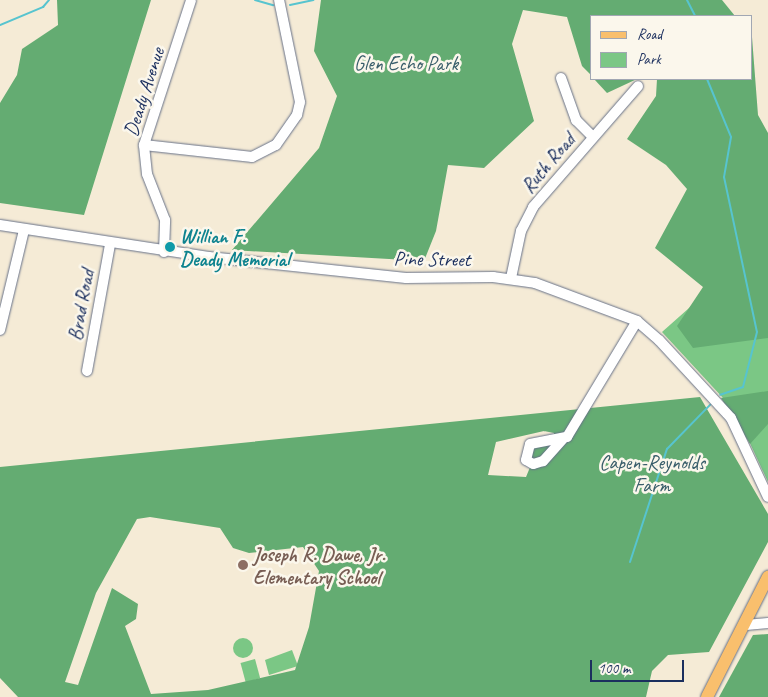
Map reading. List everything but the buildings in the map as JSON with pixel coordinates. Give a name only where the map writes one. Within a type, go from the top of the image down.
[{"type":"main road","points":[[707,697],[746,625],[768,577]]},
{"type":"street","name":"Deady Avenue","points":[[164,252],[165,220],[147,174],[144,145],[191,0]]},
{"type":"street","points":[[144,145],[252,157],[276,146],[297,115],[300,102],[279,0]]},
{"type":"street","points":[[561,78],[576,120],[594,137]]},
{"type":"street","name":"Ruth Road","points":[[511,278],[529,214],[638,86]]},
{"type":"street","name":"Pine Street","points":[[0,225],[110,245],[406,278],[511,278],[636,321],[727,413],[768,496]]},
{"type":"street","points":[[0,330],[24,230]]},
{"type":"street","name":"Brad Road","points":[[87,371],[110,245]]},
{"type":"street","points":[[562,439],[585,411],[636,321]]},
{"type":"street","points":[[746,625],[768,623]]},
{"type":"green space","points":[[57,0],[151,0],[84,215],[0,203],[0,103],[17,75],[22,49],[58,25]]},
{"type":"green space","name":"Glen Echo Park","points":[[321,0],[722,0],[734,15],[590,15],[590,74],[582,66],[567,17],[523,10],[512,44],[534,121],[484,168],[448,165],[436,231],[424,261],[232,250],[319,148],[337,96],[314,51]]},
{"type":"green space","points":[[753,50],[758,115],[768,133],[768,338],[693,348],[677,326],[703,287],[655,248],[687,189],[666,165],[627,139],[656,96],[657,80],[753,80]]},
{"type":"green space","points":[[595,80],[635,80],[607,93]]},
{"type":"green space","name":"Capen-Reynolds Farm","points":[[768,238],[768,482],[735,411],[662,332]]},
{"type":"green space","points":[[768,391],[768,424],[750,444],[721,398]]},
{"type":"green space","points":[[700,397],[768,514],[768,542],[709,652],[668,655],[652,671],[646,697],[18,697],[0,678],[0,467]],"holes":[[[544,431],[554,433],[554,438],[529,448],[533,460],[526,477],[488,475],[496,442]],[[150,517],[220,528],[233,548],[249,553],[303,547],[319,571],[309,627],[295,670],[208,690],[151,694],[125,626],[136,619],[138,604],[112,588],[78,685],[65,682],[96,593],[137,519]]]},
{"type":"green space","points":[[768,634],[768,697],[719,697],[753,635]]},
{"type":"green space","points":[[243,638],[250,641],[253,648],[250,655],[243,658],[236,655],[233,648],[236,641]]},
{"type":"green space","points":[[292,650],[298,666],[269,675],[265,660]]},
{"type":"green space","points":[[255,659],[260,678],[246,682],[241,663]]},
{"type":"waterway","points":[[0,25],[43,7],[49,0]]},
{"type":"waterway","points":[[255,0],[273,5]]},
{"type":"waterway","points":[[290,5],[313,0]]},
{"type":"waterway","points":[[687,0],[694,15]]},
{"type":"waterway","points":[[707,80],[731,137],[724,177],[757,332],[743,387],[720,395]]},
{"type":"waterway","points":[[630,562],[667,449],[710,405]]},
{"type":"place","name":"Willian F. Deady Memorial","points":[[170,247]]},
{"type":"place","name":"Joseph R. Dawe, Jr. Elementary School","points":[[243,565]]}]
